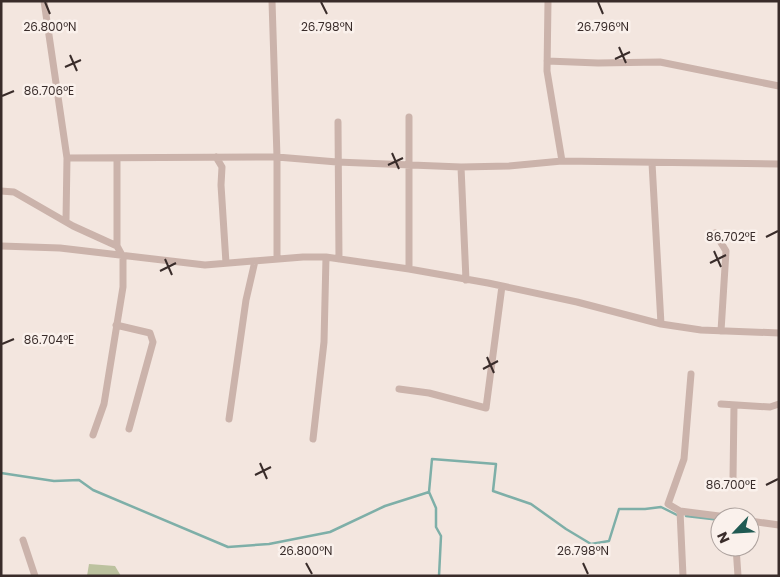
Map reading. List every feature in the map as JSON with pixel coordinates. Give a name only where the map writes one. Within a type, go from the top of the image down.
[{"type":"street","points":[[44,1],[67,158],[66,220]]},
{"type":"street","points":[[272,1],[277,157],[277,259]]},
{"type":"street","points":[[548,1],[547,60],[550,91],[562,162]]},
{"type":"street","points":[[547,60],[598,63],[660,62],[779,86]]},
{"type":"street","points":[[409,117],[409,269]]},
{"type":"street","points":[[338,122],[339,259]]},
{"type":"street","points":[[216,157],[222,166],[221,185],[226,263]]},
{"type":"street","points":[[67,158],[277,157],[409,166],[509,166],[562,162],[779,164]]},
{"type":"street","points":[[93,435],[104,404],[123,287],[123,257],[117,246],[117,158]]},
{"type":"street","points":[[652,162],[661,324]]},
{"type":"street","points":[[461,166],[466,280]]},
{"type":"street","points":[[1,191],[14,192],[66,220],[73,226],[117,246]]},
{"type":"street","points":[[715,233],[726,251],[721,331]]},
{"type":"street","points":[[1,246],[60,248],[123,257],[205,265],[277,259],[339,259],[409,269],[502,286],[576,302],[661,324],[700,330],[779,333]]},
{"type":"street","points":[[313,439],[324,342],[326,258]]},
{"type":"street","points":[[229,419],[246,300],[255,261]]},
{"type":"street","points":[[399,389],[429,394],[486,408],[502,286]]},
{"type":"street","points":[[116,325],[150,333],[153,342],[129,429]]},
{"type":"street","points":[[690,374],[684,459],[668,504],[680,511],[710,515]]},
{"type":"street","points":[[721,404],[770,407],[779,404]]},
{"type":"street","points":[[733,479],[734,405]]},
{"type":"street","points":[[680,511],[683,576]]},
{"type":"street","points":[[760,522],[779,525]]},
{"type":"street","points":[[23,540],[35,576]]},
{"type":"street","points":[[737,557],[738,576]]},
{"type":"green space","points":[[89,564],[115,566],[121,576],[87,576]]},
{"type":"waterway","points":[[1,473],[54,481],[79,480],[93,490],[228,547],[269,544],[330,532],[385,506],[429,492],[432,459],[496,464],[493,491],[531,504],[591,544],[609,541],[619,509],[661,507],[677,515]]},
{"type":"waterway","points":[[429,492],[436,508],[436,527],[441,536],[439,576]]},
{"type":"waterway","points":[[686,516],[710,519]]}]
